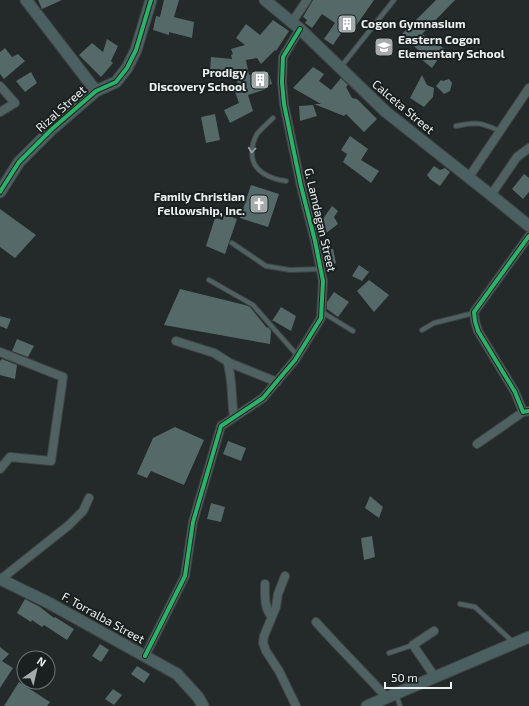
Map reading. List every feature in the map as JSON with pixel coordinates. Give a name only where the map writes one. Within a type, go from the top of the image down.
[{"type":"street","points":[[26,0],[96,91]]},
{"type":"street","name":"Rizal Street","points":[[0,192],[19,162],[52,128],[96,91],[116,82],[127,68],[136,50],[150,0]]},
{"type":"street","name":"Calceta Street","points":[[266,0],[296,25],[386,112],[491,194],[528,227]]},
{"type":"street","name":"G. Lamdagan Street","points":[[145,656],[185,576],[193,522],[221,426],[263,398],[298,356],[321,318],[323,281],[321,269],[298,171],[282,89],[283,57],[307,0]]},
{"type":"street","points":[[0,86],[15,103],[0,112]]},
{"type":"street","points":[[469,177],[529,88]]},
{"type":"street","points":[[491,194],[516,157],[529,148]]},
{"type":"street","points":[[478,444],[526,411],[478,331],[474,312],[528,227]]},
{"type":"street","points":[[176,341],[214,352],[227,361],[277,382]]},
{"type":"street","points":[[0,352],[63,377],[52,461],[10,456],[0,469]]},
{"type":"street","points":[[227,361],[229,367],[234,417]]},
{"type":"street","points":[[0,579],[69,525],[83,511],[89,498]]},
{"type":"street","points":[[285,576],[278,594],[276,607],[264,636],[263,643],[296,706]]},
{"type":"street","name":"F. Torralba Street","points":[[0,579],[49,602],[177,674],[198,697],[203,706]]},
{"type":"street","points":[[271,616],[265,603],[264,583],[278,594]]},
{"type":"street","points":[[316,622],[343,651],[391,696]]},
{"type":"street","points":[[434,631],[413,645],[435,677]]},
{"type":"street","points":[[367,706],[529,637]]},
{"type":"lane","points":[[340,68],[394,0]]},
{"type":"lane","points":[[273,118],[257,135],[252,144],[253,164],[275,180],[286,181]]},
{"type":"lane","points":[[456,126],[474,122],[499,131]]},
{"type":"lane","points":[[232,243],[266,266],[290,270],[321,269]]},
{"type":"lane","points":[[209,280],[253,305],[298,356]]},
{"type":"lane","points":[[321,312],[353,331]]},
{"type":"lane","points":[[422,330],[434,322],[474,312]]},
{"type":"lane","points":[[460,604],[474,607],[514,643]]},
{"type":"lane","points":[[389,653],[413,645]]},
{"type":"lane","points":[[391,696],[400,706]]},
{"type":"building","points":[[38,0],[62,0],[42,9]]},
{"type":"building","points":[[164,0],[179,0],[174,17],[194,22],[192,38],[169,32],[169,35],[153,30],[156,16],[160,17]]},
{"type":"building","points":[[313,0],[374,0],[351,33],[344,29],[333,45],[324,39],[335,23],[322,14],[312,28],[305,23],[307,20],[303,17]]},
{"type":"building","points":[[436,0],[455,0],[422,34],[445,49],[432,68],[415,54],[420,52],[402,34]]},
{"type":"building","points":[[273,20],[289,31],[276,51],[275,50],[261,64],[257,58],[246,60],[249,75],[265,70],[266,75],[269,74],[272,84],[266,86],[267,89],[248,95],[253,111],[230,123],[224,110],[239,103],[233,86],[238,84],[235,73],[210,70],[211,57],[232,59],[231,55],[233,54],[231,49],[245,45],[236,38],[246,24],[260,35]]},
{"type":"building","points":[[107,39],[118,46],[111,61],[113,63],[101,77],[79,55],[92,43],[103,52]]},
{"type":"building","points":[[5,48],[12,57],[18,54],[25,61],[4,79],[0,74],[0,52]]},
{"type":"building","points":[[313,67],[324,74],[319,81],[331,90],[341,78],[348,85],[346,87],[352,98],[357,99],[377,119],[364,132],[346,114],[344,116],[314,104],[321,104],[293,88]]},
{"type":"building","points":[[31,72],[37,83],[25,92],[16,81]]},
{"type":"building","points":[[422,75],[427,85],[434,88],[433,97],[424,107],[410,98]]},
{"type":"building","points":[[449,79],[452,83],[450,91],[444,94],[436,86],[441,80],[443,81]]},
{"type":"building","points":[[313,105],[317,116],[300,121],[299,106]]},
{"type":"building","points":[[215,114],[220,140],[206,143],[201,117]]},
{"type":"building","points":[[350,136],[368,149],[361,160],[379,171],[371,183],[343,162],[347,154],[341,150]]},
{"type":"building","points":[[434,166],[440,170],[445,168],[450,172],[440,186],[427,175]]},
{"type":"building","points":[[524,174],[529,178],[529,192],[523,199],[512,189]]},
{"type":"building","points":[[251,185],[279,194],[268,227],[240,218]]},
{"type":"building","points":[[332,206],[338,211],[334,217],[338,224],[325,234],[318,226]]},
{"type":"building","points":[[0,209],[36,235],[15,258],[0,247]]},
{"type":"building","points":[[224,214],[237,219],[225,254],[206,246],[215,218],[223,220]]},
{"type":"building","points":[[322,249],[333,249],[336,263],[326,269]]},
{"type":"building","points":[[359,265],[369,272],[362,281],[352,276]]},
{"type":"building","points":[[369,280],[389,295],[374,312],[357,291]]},
{"type":"building","points":[[180,289],[250,307],[271,331],[270,344],[164,325]]},
{"type":"building","points":[[334,292],[349,302],[338,317],[327,309],[327,302]]},
{"type":"building","points":[[281,307],[296,316],[291,331],[272,320]]},
{"type":"building","points":[[0,316],[11,319],[7,329],[0,326]]},
{"type":"building","points":[[17,339],[34,346],[28,357],[12,351]]},
{"type":"building","points":[[2,359],[17,365],[15,379],[0,375],[0,361]]},
{"type":"building","points":[[175,427],[204,440],[184,485],[151,471],[147,478],[137,474],[153,438]]},
{"type":"building","points":[[228,441],[246,448],[241,461],[223,454]]},
{"type":"building","points":[[370,496],[383,507],[379,518],[365,508]]},
{"type":"building","points":[[211,503],[225,507],[221,522],[207,519]]},
{"type":"building","points":[[372,536],[375,557],[364,560],[361,538]]},
{"type":"building","points":[[25,599],[74,629],[67,640],[44,625],[42,627],[32,620],[31,622],[17,613]]},
{"type":"building","points":[[100,644],[109,650],[101,662],[92,656]]},
{"type":"building","points":[[0,647],[9,654],[2,661],[13,668],[0,688]]},
{"type":"building","points":[[137,666],[150,674],[144,683],[131,674]]},
{"type":"building","points":[[16,687],[16,690],[31,690],[50,702],[47,706],[4,706]]},
{"type":"building","points":[[113,689],[122,695],[114,705],[105,699]]},
{"type":"cycle path","points":[[0,192],[19,162],[52,129],[96,91],[116,82],[127,68],[136,50],[151,0]]},
{"type":"cycle path","points":[[145,656],[185,576],[193,522],[221,426],[263,398],[295,360],[321,318],[323,281],[284,104],[282,82],[283,57],[300,29]]},
{"type":"cycle path","points":[[529,236],[474,312],[478,331],[515,392],[523,412],[529,411]]},
{"type":"place","name":"Cogon Gymnasium","points":[[347,24]]},
{"type":"place","name":"Eastern Cogon Elementary School","points":[[384,47]]},
{"type":"place","name":"Prodigy Discovery School","points":[[260,80]]},
{"type":"place","name":"Family Christian Fellowship, Inc.","points":[[259,204]]}]
